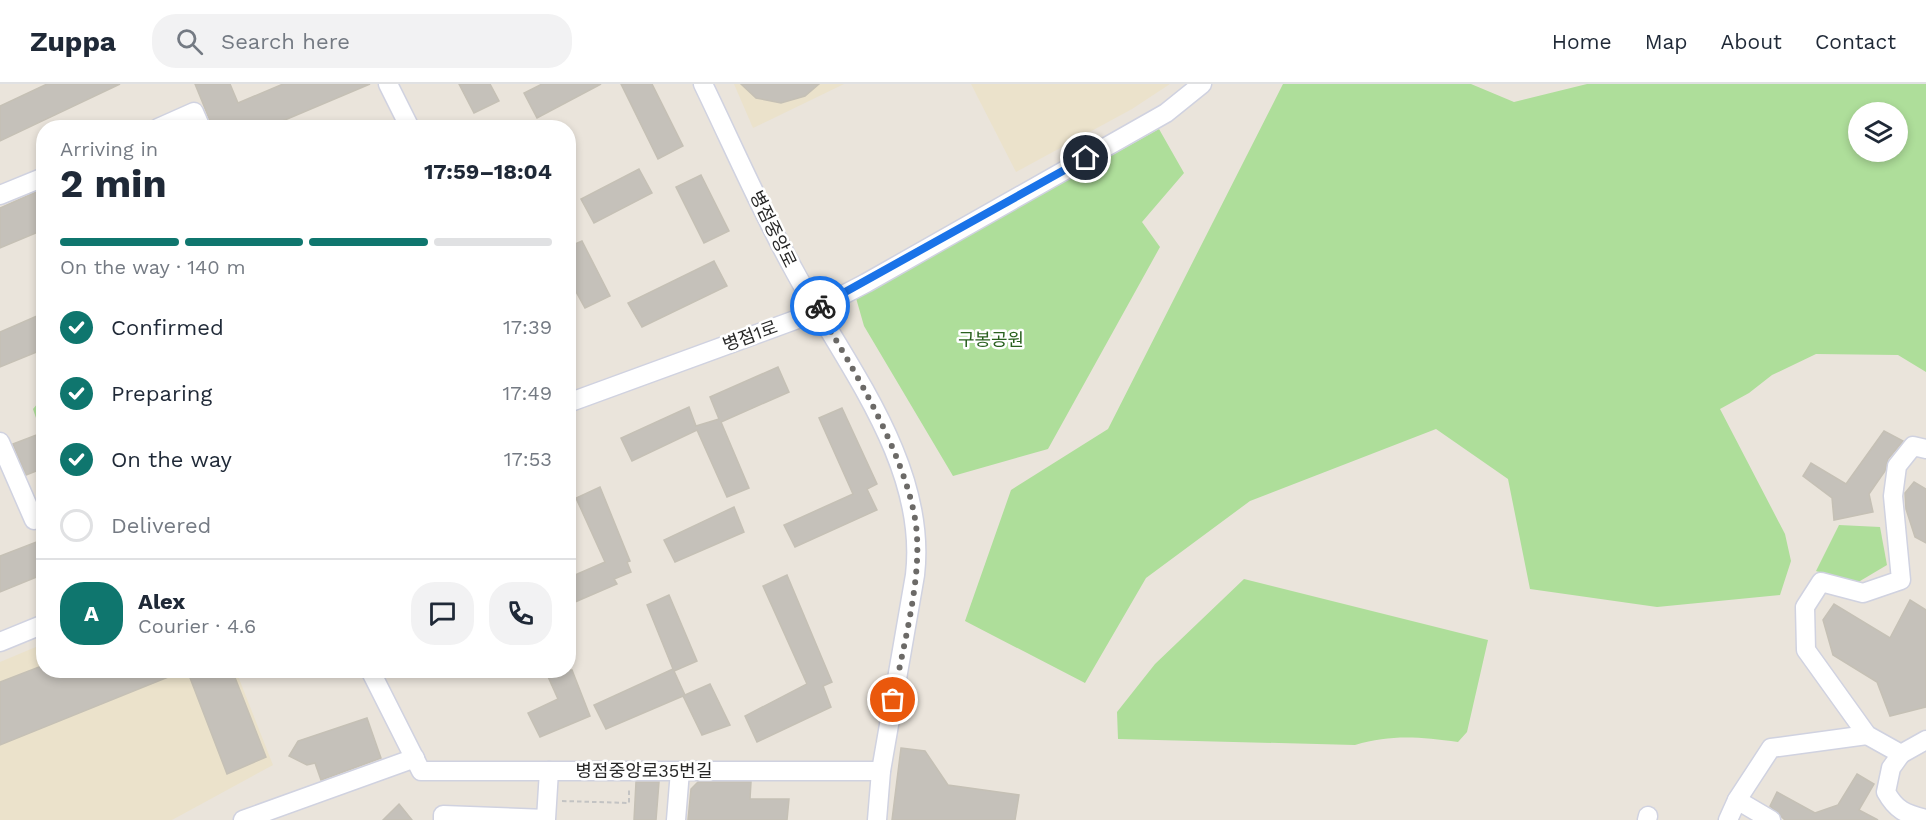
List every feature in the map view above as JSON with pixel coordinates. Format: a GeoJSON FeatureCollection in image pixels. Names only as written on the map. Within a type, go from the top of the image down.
{"type":"FeatureCollection","features":[{"type":"Feature","properties":{"kind":"street"},"geometry":{"type":"LineString","coordinates":[[388,84],[406,120]]}},
{"type":"Feature","properties":{"kind":"street","name":"병점중앙로"},"geometry":{"type":"LineString","coordinates":[[703,84],[794,272],[885,429],[915,518],[917,536],[915,575],[881,771],[877,820]]}},
{"type":"Feature","properties":{"kind":"street","name":"병점1로"},"geometry":{"type":"LineString","coordinates":[[576,400],[795,320],[1166,113],[1198,85]]}},
{"type":"Feature","properties":{"kind":"street"},"geometry":{"type":"LineString","coordinates":[[176,120],[194,112],[198,120]]}},
{"type":"Feature","properties":{"kind":"street"},"geometry":{"type":"LineString","coordinates":[[0,195],[36,180]]}},
{"type":"Feature","properties":{"kind":"street"},"geometry":{"type":"LineString","coordinates":[[0,441],[34,520],[36,519]]}},
{"type":"Feature","properties":{"kind":"street"},"geometry":{"type":"LineString","coordinates":[[1900,754],[1867,735],[1806,650],[1805,607],[1821,582],[1863,593],[1901,580],[1893,496],[1897,466],[1913,446],[1926,448]]}},
{"type":"Feature","properties":{"kind":"street"},"geometry":{"type":"LineString","coordinates":[[0,642],[36,627]]}},
{"type":"Feature","properties":{"kind":"street"},"geometry":{"type":"LineString","coordinates":[[243,820],[415,758],[374,678]]}},
{"type":"Feature","properties":{"kind":"street"},"geometry":{"type":"LineString","coordinates":[[1728,820],[1737,800],[1771,748],[1867,735]]}},
{"type":"Feature","properties":{"kind":"street"},"geometry":{"type":"LineString","coordinates":[[1926,740],[1900,754],[1891,768],[1886,792],[1894,807],[1906,814],[1926,819]]}},
{"type":"Feature","properties":{"kind":"street","name":"병점중앙로35번길"},"geometry":{"type":"LineString","coordinates":[[415,758],[421,771],[881,771]]}},
{"type":"Feature","properties":{"kind":"street"},"geometry":{"type":"LineString","coordinates":[[442,820],[443,815],[546,819],[549,771]]}},
{"type":"Feature","properties":{"kind":"street"},"geometry":{"type":"LineString","coordinates":[[676,820],[680,771]]}},
{"type":"Feature","properties":{"kind":"street"},"geometry":{"type":"LineString","coordinates":[[1737,800],[1771,820]]}},
{"type":"Feature","properties":{"kind":"path"},"geometry":{"type":"LineString","coordinates":[[561,801],[629,803],[630,779]]}},
{"type":"Feature","properties":{"kind":"shaded area"},"geometry":{"type":"Polygon","coordinates":[[[734,84],[844,84],[753,128],[734,84]]]}},
{"type":"Feature","properties":{"kind":"shaded area"},"geometry":{"type":"Polygon","coordinates":[[[971,84],[1170,84],[1132,109],[1016,172],[971,84]]]}},
{"type":"Feature","properties":{"kind":"shaded area"},"geometry":{"type":"Polygon","coordinates":[[[36,647],[36,678],[239,678],[273,765],[172,820],[0,820],[0,662],[36,647]]]}},
{"type":"Feature","properties":{"kind":"green space"},"geometry":{"type":"Polygon","coordinates":[[[1283,84],[1471,84],[1514,102],[1587,84],[1926,84],[1926,372],[1898,355],[1816,354],[1772,375],[1749,393],[1720,409],[1785,534],[1791,561],[1780,595],[1657,607],[1530,589],[1508,479],[1436,429],[1250,501],[1146,578],[1085,683],[965,621],[1011,490],[1108,429],[1283,84]]]}},
{"type":"Feature","properties":{"kind":"green space","name":"구봉공원"},"geometry":{"type":"Polygon","coordinates":[[[1159,129],[1184,173],[1142,222],[1160,247],[1048,449],[953,476],[864,326],[856,298],[1159,129]]]}},
{"type":"Feature","properties":{"kind":"green space"},"geometry":{"type":"Polygon","coordinates":[[[1839,525],[1880,527],[1887,565],[1855,584],[1816,571],[1839,525]]]}},
{"type":"Feature","properties":{"kind":"green space"},"geometry":{"type":"Polygon","coordinates":[[[1244,579],[1488,640],[1467,732],[1458,742],[1406,738],[1381,739],[1355,745],[1118,739],[1117,712],[1155,664],[1244,579]]]}},
{"type":"Feature","properties":{"kind":"building"},"geometry":{"type":"Polygon","coordinates":[[[47,84],[120,84],[44,120],[36,120],[36,124],[0,141],[0,106],[47,84]]]}},
{"type":"Feature","properties":{"kind":"building"},"geometry":{"type":"Polygon","coordinates":[[[195,84],[230,84],[238,103],[283,84],[370,84],[285,120],[210,120],[195,84]]]}},
{"type":"Feature","properties":{"kind":"building"},"geometry":{"type":"Polygon","coordinates":[[[459,84],[490,84],[499,101],[474,113],[459,84]]]}},
{"type":"Feature","properties":{"kind":"building"},"geometry":{"type":"Polygon","coordinates":[[[542,84],[601,84],[537,118],[524,93],[542,84]]]}},
{"type":"Feature","properties":{"kind":"building"},"geometry":{"type":"Polygon","coordinates":[[[621,84],[652,84],[683,146],[658,159],[621,84]]]}},
{"type":"Feature","properties":{"kind":"building"},"geometry":{"type":"Polygon","coordinates":[[[741,84],[819,84],[805,96],[781,103],[756,98],[741,84]]]}},
{"type":"Feature","properties":{"kind":"building"},"geometry":{"type":"Polygon","coordinates":[[[639,169],[652,193],[594,223],[581,199],[639,169]]]}},
{"type":"Feature","properties":{"kind":"building"},"geometry":{"type":"Polygon","coordinates":[[[701,175],[729,231],[704,243],[676,187],[701,175]]]}},
{"type":"Feature","properties":{"kind":"building"},"geometry":{"type":"Polygon","coordinates":[[[36,192],[36,233],[0,248],[0,208],[36,192]]]}},
{"type":"Feature","properties":{"kind":"building"},"geometry":{"type":"Polygon","coordinates":[[[582,241],[610,296],[585,308],[576,292],[576,244],[582,241]]]}},
{"type":"Feature","properties":{"kind":"building"},"geometry":{"type":"Polygon","coordinates":[[[714,261],[727,286],[642,327],[628,303],[714,261]]]}},
{"type":"Feature","properties":{"kind":"building"},"geometry":{"type":"Polygon","coordinates":[[[36,316],[36,352],[0,367],[0,332],[36,316]]]}},
{"type":"Feature","properties":{"kind":"building"},"geometry":{"type":"Polygon","coordinates":[[[778,367],[789,392],[721,422],[749,488],[727,497],[697,430],[632,461],[621,438],[689,407],[696,426],[719,419],[710,397],[778,367]]]}},
{"type":"Feature","properties":{"kind":"building"},"geometry":{"type":"Polygon","coordinates":[[[842,408],[877,484],[867,489],[877,510],[795,547],[784,525],[853,494],[819,418],[842,408]]]}},
{"type":"Feature","properties":{"kind":"building"},"geometry":{"type":"Polygon","coordinates":[[[1884,431],[1903,441],[1888,459],[1885,471],[1869,494],[1873,512],[1834,520],[1832,498],[1803,476],[1811,463],[1846,484],[1884,431]]]}},
{"type":"Feature","properties":{"kind":"building"},"geometry":{"type":"Polygon","coordinates":[[[36,435],[36,471],[26,475],[13,444],[36,435]]]}},
{"type":"Feature","properties":{"kind":"building"},"geometry":{"type":"Polygon","coordinates":[[[1914,482],[1926,489],[1926,543],[1915,537],[1906,509],[1905,493],[1914,482]]]}},
{"type":"Feature","properties":{"kind":"building"},"geometry":{"type":"Polygon","coordinates":[[[600,487],[630,561],[627,562],[631,572],[614,579],[617,584],[576,602],[576,575],[605,562],[576,498],[600,487]]]}},
{"type":"Feature","properties":{"kind":"building"},"geometry":{"type":"Polygon","coordinates":[[[734,507],[744,532],[675,562],[664,540],[734,507]]]}},
{"type":"Feature","properties":{"kind":"building"},"geometry":{"type":"Polygon","coordinates":[[[36,542],[36,577],[0,592],[0,556],[36,542]]]}},
{"type":"Feature","properties":{"kind":"building"},"geometry":{"type":"Polygon","coordinates":[[[787,575],[832,682],[823,686],[831,707],[757,742],[745,716],[807,684],[763,586],[787,575]]]}},
{"type":"Feature","properties":{"kind":"building"},"geometry":{"type":"Polygon","coordinates":[[[669,595],[697,661],[674,671],[685,695],[710,684],[730,725],[702,735],[683,696],[606,729],[594,705],[673,669],[647,605],[669,595]]]}},
{"type":"Feature","properties":{"kind":"building"},"geometry":{"type":"Polygon","coordinates":[[[1910,600],[1926,610],[1926,707],[1890,716],[1877,682],[1833,655],[1823,620],[1834,604],[1890,638],[1910,600]]]}},
{"type":"Feature","properties":{"kind":"building"},"geometry":{"type":"Polygon","coordinates":[[[36,668],[36,678],[166,678],[0,745],[0,682],[36,668]]]}},
{"type":"Feature","properties":{"kind":"building"},"geometry":{"type":"Polygon","coordinates":[[[190,678],[235,678],[266,757],[227,774],[190,678]]]}},
{"type":"Feature","properties":{"kind":"building"},"geometry":{"type":"Polygon","coordinates":[[[549,678],[575,678],[590,716],[540,737],[528,713],[558,699],[549,678]]]}},
{"type":"Feature","properties":{"kind":"building"},"geometry":{"type":"Polygon","coordinates":[[[367,718],[381,758],[321,780],[315,763],[307,765],[289,756],[298,741],[367,718]]]}},
{"type":"Feature","properties":{"kind":"building"},"geometry":{"type":"Polygon","coordinates":[[[901,748],[925,751],[948,785],[1019,795],[1015,820],[892,820],[901,748]]]}},
{"type":"Feature","properties":{"kind":"building"},"geometry":{"type":"Polygon","coordinates":[[[1857,774],[1874,784],[1859,810],[1878,820],[1785,820],[1770,806],[1777,792],[1815,813],[1838,805],[1857,774]]]}},
{"type":"Feature","properties":{"kind":"building"},"geometry":{"type":"Polygon","coordinates":[[[636,782],[659,782],[656,820],[634,820],[636,782]]]}},
{"type":"Feature","properties":{"kind":"building"},"geometry":{"type":"Polygon","coordinates":[[[698,782],[751,782],[750,799],[789,799],[787,820],[688,820],[691,789],[698,782]]]}},
{"type":"Feature","properties":{"kind":"building"},"geometry":{"type":"Polygon","coordinates":[[[399,804],[412,820],[383,820],[399,804]]]}},
{"type":"Feature","properties":{"kind":"way so far"},"geometry":{"type":"LineString","coordinates":[[820,306],[816,308],[885,429],[915,518],[917,554],[915,575],[893,700]]}},
{"type":"Feature","properties":{"kind":"route"},"geometry":{"type":"LineString","coordinates":[[820,306],[866,283],[1086,158]]}}]}
